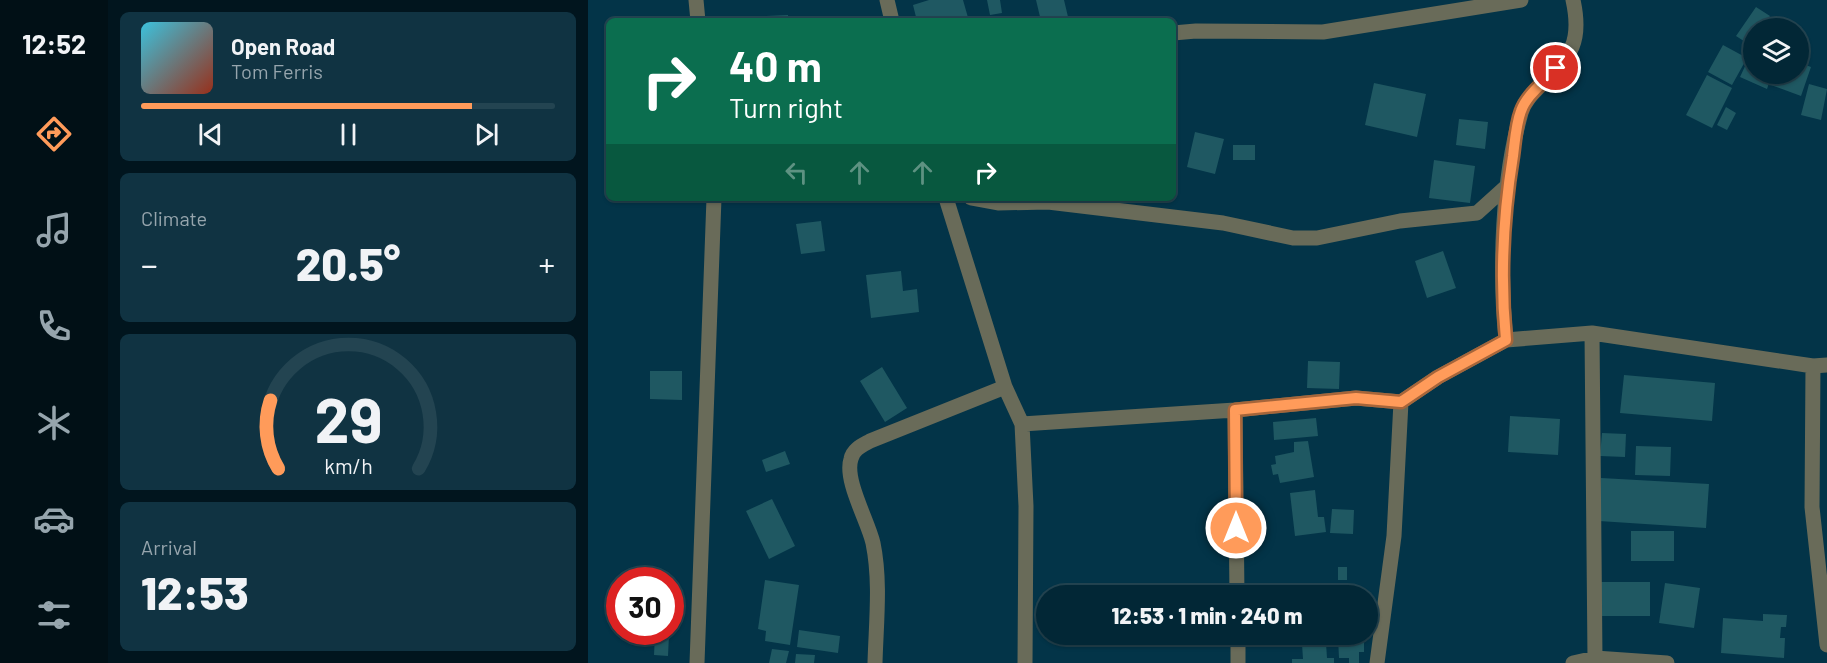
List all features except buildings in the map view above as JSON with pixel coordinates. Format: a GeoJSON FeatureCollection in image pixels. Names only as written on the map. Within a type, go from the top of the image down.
{"type":"FeatureCollection","features":[{"type":"Feature","properties":{"kind":"street"},"geometry":{"type":"LineString","coordinates":[[696,0],[698,18]]}},
{"type":"Feature","properties":{"kind":"street"},"geometry":{"type":"LineString","coordinates":[[888,0],[891,18]]}},
{"type":"Feature","properties":{"kind":"street"},"geometry":{"type":"LineString","coordinates":[[1176,33],[1323,32],[1521,0]]}},
{"type":"Feature","properties":{"kind":"street"},"geometry":{"type":"LineString","coordinates":[[1506,340],[1501,290],[1508,185],[1521,110],[1531,95],[1564,59],[1576,41],[1578,22],[1573,0]]}},
{"type":"Feature","properties":{"kind":"street"},"geometry":{"type":"LineString","coordinates":[[987,201],[998,203],[1048,202],[1223,224],[1293,238],[1317,238],[1400,221],[1477,213],[1508,185]]}},
{"type":"Feature","properties":{"kind":"street"},"geometry":{"type":"LineString","coordinates":[[697,663],[714,201]]}},
{"type":"Feature","properties":{"kind":"street"},"geometry":{"type":"LineString","coordinates":[[947,201],[1005,387],[1022,424],[1026,506],[1025,663]]}},
{"type":"Feature","properties":{"kind":"street"},"geometry":{"type":"LineString","coordinates":[[1592,333],[1594,658]]}},
{"type":"Feature","properties":{"kind":"street"},"geometry":{"type":"LineString","coordinates":[[1022,424],[1235,410],[1356,398],[1401,402],[1438,377],[1506,340],[1592,333],[1820,366],[1819,508],[1827,645]]}},
{"type":"Feature","properties":{"kind":"street"},"geometry":{"type":"LineString","coordinates":[[875,663],[877,601],[873,543],[853,483],[850,458],[857,448],[870,441],[1005,387]]}},
{"type":"Feature","properties":{"kind":"street"},"geometry":{"type":"LineString","coordinates":[[1377,663],[1394,536],[1401,402]]}},
{"type":"Feature","properties":{"kind":"street"},"geometry":{"type":"LineString","coordinates":[[1235,410],[1237,585]]}},
{"type":"Feature","properties":{"kind":"street"},"geometry":{"type":"LineString","coordinates":[[1238,645],[1238,663]]}},
{"type":"Feature","properties":{"kind":"street"},"geometry":{"type":"LineString","coordinates":[[1573,663],[1594,658],[1667,663]]}},
{"type":"Feature","properties":{"kind":"route"},"geometry":{"type":"LineString","coordinates":[[1236,528],[1235,410],[1356,398],[1401,402],[1438,377],[1506,340],[1501,290],[1508,185],[1516,133],[1521,110],[1531,95],[1556,68]]}}]}
